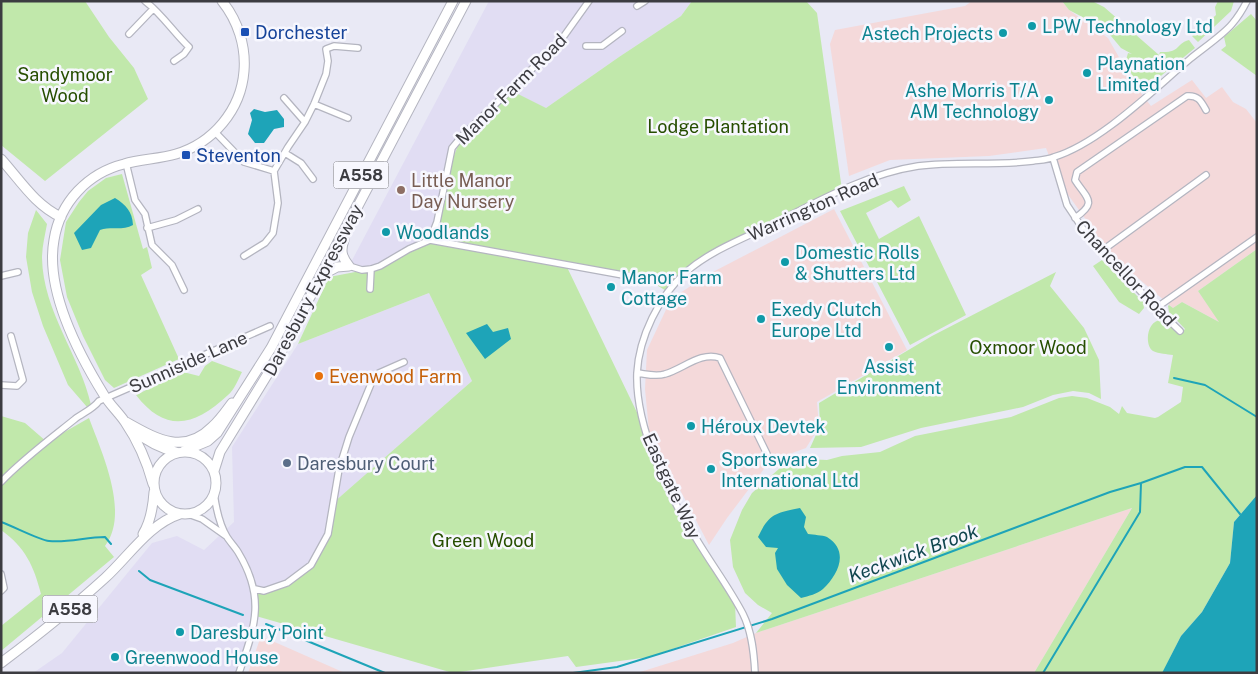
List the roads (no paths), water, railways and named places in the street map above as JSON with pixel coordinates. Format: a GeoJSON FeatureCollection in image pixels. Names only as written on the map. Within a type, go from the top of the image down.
{"type":"FeatureCollection","features":[{"type":"Feature","properties":{"kind":"main road"},"geometry":{"type":"LineString","coordinates":[[184,514],[164,506],[158,500],[140,448],[125,422],[106,397],[80,352],[57,292],[52,257],[54,238],[69,201],[96,175],[126,163],[176,154],[192,148],[215,132],[231,111],[240,95],[244,65],[241,38],[236,22],[222,1]]}},
{"type":"Feature","properties":{"kind":"main road","name":"Daresbury Expressway"},"geometry":{"type":"LineString","coordinates":[[180,451],[208,441],[217,433],[255,375],[271,348],[453,1]]}},
{"type":"Feature","properties":{"kind":"main road","name":"Daresbury Expressway"},"geometry":{"type":"LineString","coordinates":[[214,471],[220,452],[280,354],[466,1]]}},
{"type":"Feature","properties":{"kind":"main road"},"geometry":{"type":"LineString","coordinates":[[1,159],[41,204],[50,212],[61,217]]}},
{"type":"Feature","properties":{"kind":"main road"},"geometry":{"type":"LineString","coordinates":[[349,266],[341,250],[363,196]]}},
{"type":"Feature","properties":{"kind":"main road"},"geometry":{"type":"LineString","coordinates":[[321,276],[337,267],[349,266]]}},
{"type":"Feature","properties":{"kind":"main road"},"geometry":{"type":"LineString","coordinates":[[125,422],[166,441],[189,442],[213,427],[255,375]]}},
{"type":"Feature","properties":{"kind":"main road"},"geometry":{"type":"LineString","coordinates":[[125,422],[145,439],[160,448],[193,452],[202,456],[214,471]]}},
{"type":"Feature","properties":{"kind":"main road","name":"A558"},"geometry":{"type":"LineString","coordinates":[[134,549],[148,526],[154,507],[154,473],[167,456],[180,451]]}},
{"type":"Feature","properties":{"kind":"main road","name":"A558"},"geometry":{"type":"LineString","coordinates":[[1,663],[52,624],[105,577],[157,525],[167,518],[204,508],[214,493],[216,478],[214,471]]}},
{"type":"Feature","properties":{"kind":"street"},"geometry":{"type":"LineString","coordinates":[[145,1],[172,26],[178,37],[190,47],[174,61]]}},
{"type":"Feature","properties":{"kind":"street","name":"Manor Farm Road"},"geometry":{"type":"LineString","coordinates":[[430,240],[437,222],[452,148],[462,136],[559,43],[589,1]]}},
{"type":"Feature","properties":{"kind":"street"},"geometry":{"type":"LineString","coordinates":[[637,6],[645,1]]}},
{"type":"Feature","properties":{"kind":"street","name":"Warrington Road"},"geometry":{"type":"LineString","coordinates":[[668,292],[685,273],[713,253],[842,190],[868,180],[920,166],[1018,163],[1053,158],[1072,150],[1093,138],[1123,115],[1230,26],[1247,1]]}},
{"type":"Feature","properties":{"kind":"street"},"geometry":{"type":"LineString","coordinates":[[129,34],[153,9]]}},
{"type":"Feature","properties":{"kind":"street"},"geometry":{"type":"LineString","coordinates":[[586,46],[602,46],[622,31]]}},
{"type":"Feature","properties":{"kind":"street"},"geometry":{"type":"LineString","coordinates":[[244,256],[265,243],[273,232],[278,203],[274,171],[314,104],[326,74],[328,61],[326,49],[334,46],[358,48]]}},
{"type":"Feature","properties":{"kind":"street"},"geometry":{"type":"LineString","coordinates":[[1075,218],[1086,210],[1088,202],[1088,198],[1075,180],[1074,176],[1077,172],[1187,96],[1192,95],[1199,98],[1206,110]]}},
{"type":"Feature","properties":{"kind":"street"},"geometry":{"type":"LineString","coordinates":[[284,98],[305,122]]}},
{"type":"Feature","properties":{"kind":"street"},"geometry":{"type":"LineString","coordinates":[[314,104],[348,118]]}},
{"type":"Feature","properties":{"kind":"street"},"geometry":{"type":"LineString","coordinates":[[215,132],[244,162],[274,171]]}},
{"type":"Feature","properties":{"kind":"street"},"geometry":{"type":"LineString","coordinates":[[285,153],[302,163],[313,179]]}},
{"type":"Feature","properties":{"kind":"street","name":"Chancellor Road"},"geometry":{"type":"LineString","coordinates":[[1053,158],[1067,205],[1083,229],[1156,308],[1180,331]]}},
{"type":"Feature","properties":{"kind":"street"},"geometry":{"type":"LineString","coordinates":[[126,163],[135,200],[144,214],[152,245],[172,266],[184,290]]}},
{"type":"Feature","properties":{"kind":"street"},"geometry":{"type":"LineString","coordinates":[[1103,250],[1206,175]]}},
{"type":"Feature","properties":{"kind":"street"},"geometry":{"type":"LineString","coordinates":[[148,228],[176,220],[198,210]]}},
{"type":"Feature","properties":{"kind":"street"},"geometry":{"type":"LineString","coordinates":[[1156,308],[1257,237]]}},
{"type":"Feature","properties":{"kind":"street"},"geometry":{"type":"LineString","coordinates":[[349,266],[362,270],[380,266],[408,249],[430,240],[650,281]]}},
{"type":"Feature","properties":{"kind":"street"},"geometry":{"type":"LineString","coordinates":[[370,269],[370,289]]}},
{"type":"Feature","properties":{"kind":"street"},"geometry":{"type":"LineString","coordinates":[[1,276],[18,272]]}},
{"type":"Feature","properties":{"kind":"street","name":"Eastgate Way"},"geometry":{"type":"LineString","coordinates":[[668,292],[646,332],[637,373],[638,403],[644,427],[662,474],[694,537],[744,616],[754,650],[755,673]]}},
{"type":"Feature","properties":{"kind":"street","name":"Sunniside Lane"},"geometry":{"type":"LineString","coordinates":[[1,482],[16,466],[76,418],[106,397],[270,326]]}},
{"type":"Feature","properties":{"kind":"street"},"geometry":{"type":"LineString","coordinates":[[1,385],[17,386],[23,380],[11,336]]}},
{"type":"Feature","properties":{"kind":"street"},"geometry":{"type":"LineString","coordinates":[[637,373],[664,375],[700,358],[713,355],[720,358],[767,454]]}},
{"type":"Feature","properties":{"kind":"street"},"geometry":{"type":"LineString","coordinates":[[254,589],[264,591],[287,583],[311,565],[328,534],[339,469],[349,437],[373,379],[379,373],[404,362]]}},
{"type":"Feature","properties":{"kind":"street"},"geometry":{"type":"LineString","coordinates":[[214,493],[217,512],[226,536],[238,553],[254,589],[256,616],[239,673]]}},
{"type":"Feature","properties":{"kind":"street"},"geometry":{"type":"LineString","coordinates":[[184,514],[202,519],[226,536]]}},
{"type":"Feature","properties":{"kind":"street"},"geometry":{"type":"LineString","coordinates":[[1,574],[4,588],[1,591]]}},
{"type":"Feature","properties":{"kind":"water"},"geometry":{"type":"Polygon","coordinates":[[[254,109],[265,112],[277,110],[284,119],[284,127],[274,129],[264,143],[255,143],[248,134],[252,120],[250,113],[254,109]]]}},
{"type":"Feature","properties":{"kind":"water"},"geometry":{"type":"Polygon","coordinates":[[[115,198],[128,209],[133,225],[125,228],[100,230],[91,248],[82,250],[74,233],[101,205],[115,198]]]}},
{"type":"Feature","properties":{"kind":"water"},"geometry":{"type":"Polygon","coordinates":[[[487,324],[493,332],[508,328],[511,339],[485,359],[466,333],[487,324]]]}},
{"type":"Feature","properties":{"kind":"water"},"geometry":{"type":"Polygon","coordinates":[[[1257,495],[1257,673],[1162,673],[1181,636],[1202,612],[1230,563],[1234,522],[1257,495]]]}},
{"type":"Feature","properties":{"kind":"water"},"geometry":{"type":"Polygon","coordinates":[[[800,508],[806,517],[804,527],[808,534],[827,537],[834,543],[840,556],[837,570],[823,589],[810,596],[801,598],[787,585],[777,569],[775,553],[778,548],[766,547],[758,537],[766,523],[774,516],[784,511],[800,508]]]}},
{"type":"Feature","properties":{"kind":"waterway"},"geometry":{"type":"LineString","coordinates":[[1174,378],[1205,385],[1257,417]]}},
{"type":"Feature","properties":{"kind":"waterway","name":"Keckwick Brook"},"geometry":{"type":"LineString","coordinates":[[573,673],[617,667],[772,619],[1110,492],[1185,467],[1202,467],[1240,514]]}},
{"type":"Feature","properties":{"kind":"waterway"},"geometry":{"type":"LineString","coordinates":[[1043,673],[1140,512],[1141,483]]}},
{"type":"Feature","properties":{"kind":"waterway","name":"Keckwick Brook"},"geometry":{"type":"LineString","coordinates":[[1,522],[49,541],[105,537],[111,544]]}},
{"type":"Feature","properties":{"kind":"waterway","name":"Keckwick Brook"},"geometry":{"type":"LineString","coordinates":[[139,571],[150,580],[243,615]]}},
{"type":"Feature","properties":{"kind":"waterway","name":"Keckwick Brook"},"geometry":{"type":"LineString","coordinates":[[266,624],[385,673]]}},
{"type":"Feature","properties":{"kind":"place","name":"LPW Technology Ltd"},"geometry":{"type":"Point","coordinates":[1032,26]}},
{"type":"Feature","properties":{"kind":"place","name":"Dorchester"},"geometry":{"type":"Point","coordinates":[245,32]}},
{"type":"Feature","properties":{"kind":"place","name":"Astech Projects"},"geometry":{"type":"Point","coordinates":[1003,33]}},
{"type":"Feature","properties":{"kind":"place","name":"Playnation Limited"},"geometry":{"type":"Point","coordinates":[1087,73]}},
{"type":"Feature","properties":{"kind":"place","name":"Ashe Morris T/A AM Technology"},"geometry":{"type":"Point","coordinates":[1049,100]}},
{"type":"Feature","properties":{"kind":"place","name":"Steventon"},"geometry":{"type":"Point","coordinates":[186,155]}},
{"type":"Feature","properties":{"kind":"place","name":"Little Manor Day Nursery"},"geometry":{"type":"Point","coordinates":[401,190]}},
{"type":"Feature","properties":{"kind":"place","name":"Woodlands"},"geometry":{"type":"Point","coordinates":[386,232]}},
{"type":"Feature","properties":{"kind":"place","name":"Domestic Rolls & Shutters Ltd"},"geometry":{"type":"Point","coordinates":[785,262]}},
{"type":"Feature","properties":{"kind":"place","name":"Manor Farm Cottage"},"geometry":{"type":"Point","coordinates":[611,287]}},
{"type":"Feature","properties":{"kind":"place","name":"Exedy Clutch Europe Ltd"},"geometry":{"type":"Point","coordinates":[761,319]}},
{"type":"Feature","properties":{"kind":"place","name":"Assist Environment"},"geometry":{"type":"Point","coordinates":[889,347]}},
{"type":"Feature","properties":{"kind":"place","name":"Evenwood Farm"},"geometry":{"type":"Point","coordinates":[319,376]}},
{"type":"Feature","properties":{"kind":"place","name":"Héroux Devtek"},"geometry":{"type":"Point","coordinates":[691,426]}},
{"type":"Feature","properties":{"kind":"place","name":"Daresbury Court"},"geometry":{"type":"Point","coordinates":[287,463]}},
{"type":"Feature","properties":{"kind":"place","name":"Sportsware International Ltd"},"geometry":{"type":"Point","coordinates":[711,469]}},
{"type":"Feature","properties":{"kind":"place","name":"Daresbury Point"},"geometry":{"type":"Point","coordinates":[180,632]}},
{"type":"Feature","properties":{"kind":"place","name":"Greenwood House"},"geometry":{"type":"Point","coordinates":[115,657]}},
{"type":"Feature","properties":{"kind":"park label","name":"Sandymoor Wood"},"geometry":{"type":"Point","coordinates":[65,84]}},
{"type":"Feature","properties":{"kind":"park label","name":"Lodge Plantation"},"geometry":{"type":"Point","coordinates":[718,126]}},
{"type":"Feature","properties":{"kind":"park label","name":"Oxmoor Wood"},"geometry":{"type":"Point","coordinates":[1028,347]}},
{"type":"Feature","properties":{"kind":"park label","name":"Green Wood"},"geometry":{"type":"Point","coordinates":[483,540]}}]}
